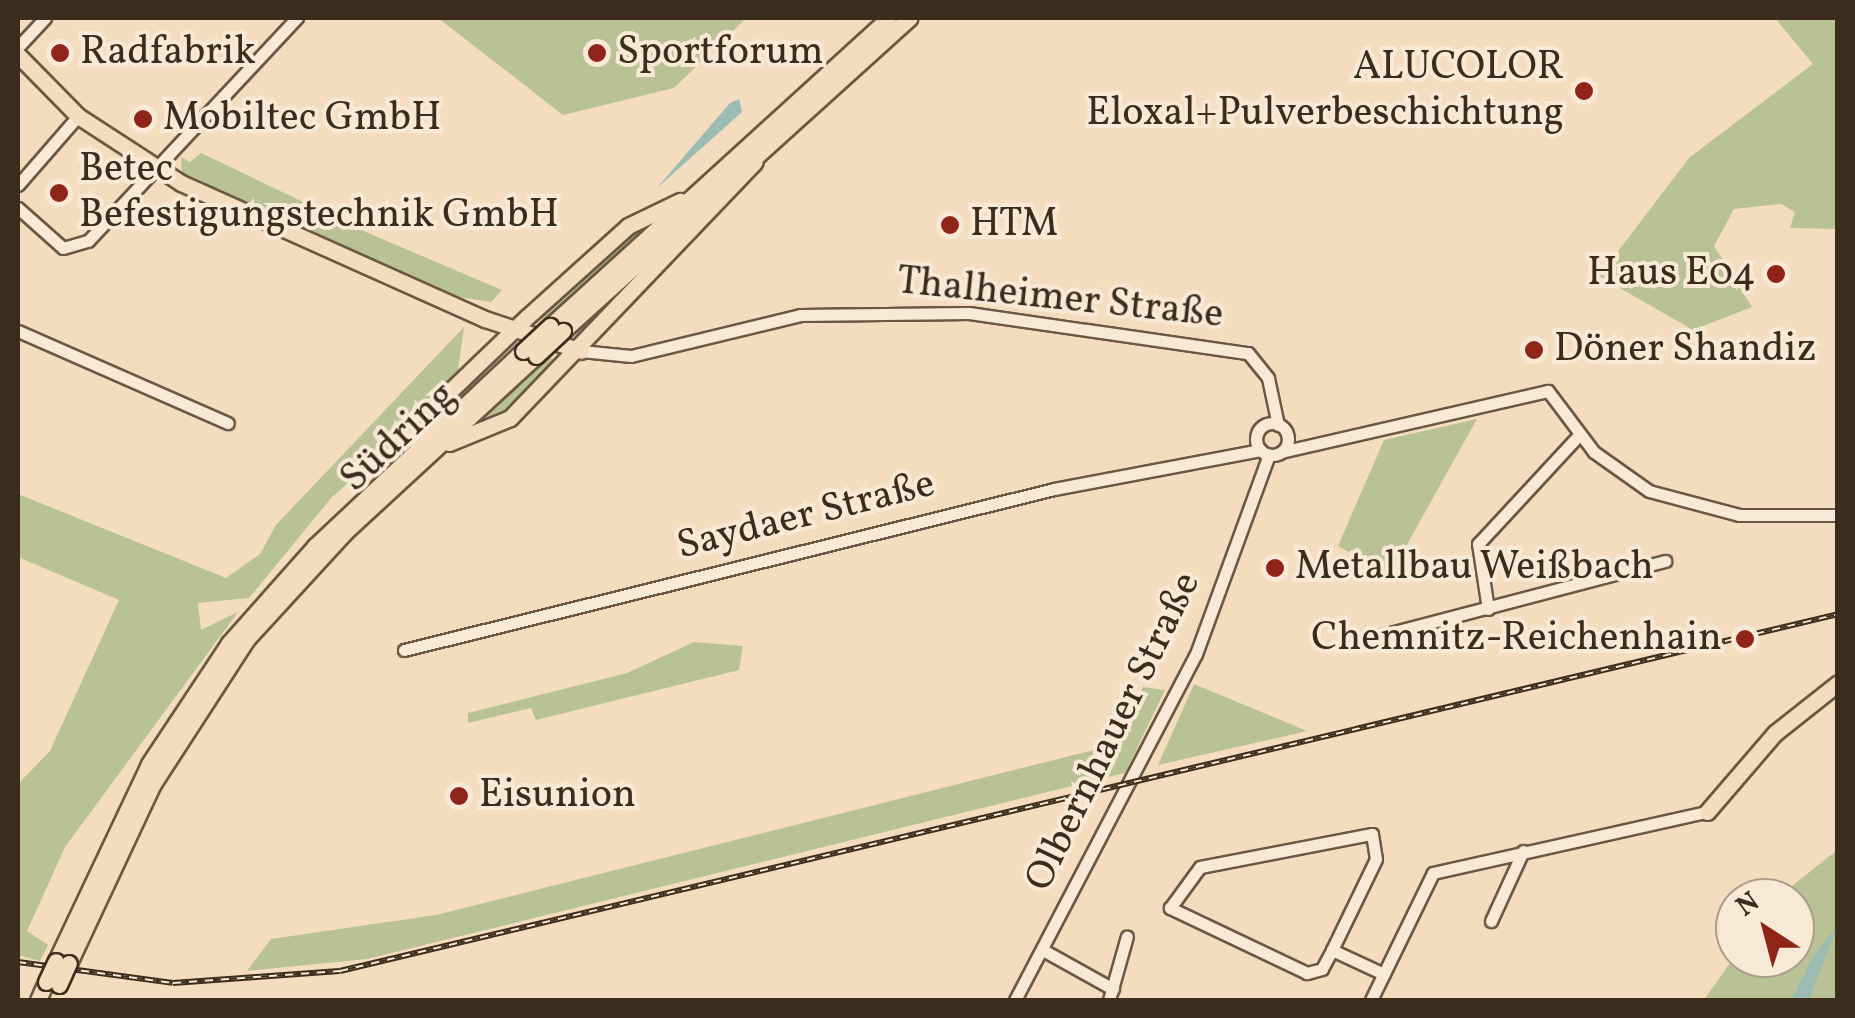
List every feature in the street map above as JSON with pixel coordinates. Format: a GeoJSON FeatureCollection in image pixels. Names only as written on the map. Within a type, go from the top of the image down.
{"type":"FeatureCollection","features":[{"type":"Feature","properties":{"kind":"main road","name":"Südring"},"geometry":{"type":"LineString","coordinates":[[557,328],[689,198],[888,18]]}},
{"type":"Feature","properties":{"kind":"main road","name":"Südring"},"geometry":{"type":"LineString","coordinates":[[63,962],[168,757],[272,610],[324,546],[407,458],[910,18]]}},
{"type":"Feature","properties":{"kind":"main road","name":"Thalheimer Straße"},"geometry":{"type":"LineString","coordinates":[[18,55],[78,116],[151,164],[241,214],[514,330],[581,351]]}},
{"type":"Feature","properties":{"kind":"main road"},"geometry":{"type":"LineString","coordinates":[[439,446],[503,423],[581,351],[731,197],[768,142]]}},
{"type":"Feature","properties":{"kind":"main road"},"geometry":{"type":"LineString","coordinates":[[407,458],[441,401],[514,330],[628,226],[689,198]]}},
{"type":"Feature","properties":{"kind":"main road","name":"Südring"},"geometry":{"type":"LineString","coordinates":[[38,1000],[52,989],[164,739],[252,614],[439,446],[529,354]]}},
{"type":"Feature","properties":{"kind":"main road"},"geometry":{"type":"LineString","coordinates":[[1707,812],[1775,734],[1838,683]]}},
{"type":"Feature","properties":{"kind":"street"},"geometry":{"type":"LineString","coordinates":[[18,47],[45,18]]}},
{"type":"Feature","properties":{"kind":"street"},"geometry":{"type":"LineString","coordinates":[[18,208],[74,250],[151,164],[297,18]]}},
{"type":"Feature","properties":{"kind":"street"},"geometry":{"type":"LineString","coordinates":[[18,185],[78,116]]}},
{"type":"Feature","properties":{"kind":"street","name":"Thalheimer Straße"},"geometry":{"type":"LineString","coordinates":[[581,351],[631,356],[800,315],[969,313],[1241,350],[1264,366],[1273,424]]}},
{"type":"Feature","properties":{"kind":"street"},"geometry":{"type":"LineString","coordinates":[[18,331],[228,423]]}},
{"type":"Feature","properties":{"kind":"street","name":"Saydaer Straße"},"geometry":{"type":"LineString","coordinates":[[404,650],[1226,452],[1316,444],[1548,391],[1579,435]]}},
{"type":"Feature","properties":{"kind":"street"},"geometry":{"type":"LineString","coordinates":[[1273,424],[1288,436],[1265,450],[1273,424]]}},
{"type":"Feature","properties":{"kind":"street"},"geometry":{"type":"LineString","coordinates":[[1488,609],[1478,544],[1579,435],[1648,491],[1689,505],[1838,514]]}},
{"type":"Feature","properties":{"kind":"street","name":"Saydaer Straße"},"geometry":{"type":"LineString","coordinates":[[1288,436],[1316,444]]}},
{"type":"Feature","properties":{"kind":"street","name":"Olbernhauer Straße"},"geometry":{"type":"LineString","coordinates":[[1015,1000],[1196,654],[1265,450]]}},
{"type":"Feature","properties":{"kind":"street"},"geometry":{"type":"LineString","coordinates":[[1379,636],[1665,561]]}},
{"type":"Feature","properties":{"kind":"street"},"geometry":{"type":"LineString","coordinates":[[1371,1000],[1434,872],[1707,812]]}},
{"type":"Feature","properties":{"kind":"street"},"geometry":{"type":"LineString","coordinates":[[1372,834],[1376,859],[1332,950],[1322,970],[1307,973],[1170,908],[1200,868],[1372,834]]}},
{"type":"Feature","properties":{"kind":"street"},"geometry":{"type":"LineString","coordinates":[[1491,921],[1524,850]]}},
{"type":"Feature","properties":{"kind":"street"},"geometry":{"type":"LineString","coordinates":[[1043,950],[1111,995],[1127,936]]}},
{"type":"Feature","properties":{"kind":"street"},"geometry":{"type":"LineString","coordinates":[[1332,950],[1384,974]]}},
{"type":"Feature","properties":{"kind":"green space","name":"Sportforum"},"geometry":{"type":"Polygon","coordinates":[[[438,18],[746,18],[674,88],[563,115],[438,18]]]}},
{"type":"Feature","properties":{"kind":"green space"},"geometry":{"type":"Polygon","coordinates":[[[1775,18],[1837,18],[1837,229],[1790,228],[1795,212],[1781,204],[1734,209],[1714,246],[1752,307],[1693,330],[1599,276],[1690,157],[1813,64],[1775,18]]]}},
{"type":"Feature","properties":{"kind":"green space"},"geometry":{"type":"Polygon","coordinates":[[[201,153],[368,233],[502,290],[491,302],[459,297],[256,212],[182,173],[181,157],[190,162],[201,153]]]}},
{"type":"Feature","properties":{"kind":"green space"},"geometry":{"type":"Polygon","coordinates":[[[667,209],[557,313],[537,320],[624,233],[667,209]]]}},
{"type":"Feature","properties":{"kind":"green space"},"geometry":{"type":"Polygon","coordinates":[[[464,327],[458,370],[414,426],[332,497],[249,598],[198,603],[201,630],[238,612],[65,847],[27,931],[48,945],[40,961],[18,955],[18,784],[50,751],[119,600],[18,557],[18,494],[226,578],[260,554],[276,525],[464,327]]]}},
{"type":"Feature","properties":{"kind":"green space"},"geometry":{"type":"Polygon","coordinates":[[[547,357],[559,361],[508,416],[461,434],[547,357]]]}},
{"type":"Feature","properties":{"kind":"green space"},"geometry":{"type":"Polygon","coordinates":[[[1477,419],[1390,575],[1338,546],[1384,440],[1477,419]]]}},
{"type":"Feature","properties":{"kind":"green space"},"geometry":{"type":"Polygon","coordinates":[[[694,642],[743,646],[739,670],[536,720],[531,708],[468,723],[468,713],[627,673],[694,642]]]}},
{"type":"Feature","properties":{"kind":"green space"},"geometry":{"type":"Polygon","coordinates":[[[1194,684],[1259,711],[1307,731],[1158,765],[1194,684]]]}},
{"type":"Feature","properties":{"kind":"green space"},"geometry":{"type":"Polygon","coordinates":[[[1143,687],[1165,690],[1125,773],[367,959],[247,971],[271,939],[436,915],[1114,745],[1143,687]]]}},
{"type":"Feature","properties":{"kind":"green space"},"geometry":{"type":"Polygon","coordinates":[[[1837,850],[1837,1000],[1704,1000],[1720,978],[1815,978],[1815,878],[1802,878],[1837,850]]]}},
{"type":"Feature","properties":{"kind":"water"},"geometry":{"type":"Polygon","coordinates":[[[739,99],[742,112],[657,188],[730,103],[739,99]]]}},
{"type":"Feature","properties":{"kind":"water"},"geometry":{"type":"Polygon","coordinates":[[[1837,926],[1809,1000],[1791,1000],[1802,978],[1815,978],[1815,954],[1837,926]]]}},
{"type":"Feature","properties":{"kind":"railway"},"geometry":{"type":"LineString","coordinates":[[18,962],[173,983],[340,971],[1838,614]]}},
{"type":"Feature","properties":{"kind":"place","name":"Radfabrik"},"geometry":{"type":"Point","coordinates":[60,53]}},
{"type":"Feature","properties":{"kind":"place","name":"Sportforum"},"geometry":{"type":"Point","coordinates":[597,53]}},
{"type":"Feature","properties":{"kind":"place","name":"ALUCOLOR Eloxal+Pulverbeschichtung"},"geometry":{"type":"Point","coordinates":[1584,91]}},
{"type":"Feature","properties":{"kind":"place","name":"Mobiltec GmbH"},"geometry":{"type":"Point","coordinates":[143,119]}},
{"type":"Feature","properties":{"kind":"place","name":"Betec Befestigungstechnik GmbH"},"geometry":{"type":"Point","coordinates":[59,193]}},
{"type":"Feature","properties":{"kind":"place","name":"HTM"},"geometry":{"type":"Point","coordinates":[950,225]}},
{"type":"Feature","properties":{"kind":"place","name":"Haus E04"},"geometry":{"type":"Point","coordinates":[1776,274]}},
{"type":"Feature","properties":{"kind":"place","name":"Döner Shandiz"},"geometry":{"type":"Point","coordinates":[1534,350]}},
{"type":"Feature","properties":{"kind":"place","name":"Metallbau Weißbach"},"geometry":{"type":"Point","coordinates":[1275,568]}},
{"type":"Feature","properties":{"kind":"place","name":"Chemnitz-Reichenhain"},"geometry":{"type":"Point","coordinates":[1745,639]}},
{"type":"Feature","properties":{"kind":"place","name":"Eisunion"},"geometry":{"type":"Point","coordinates":[459,796]}}]}
